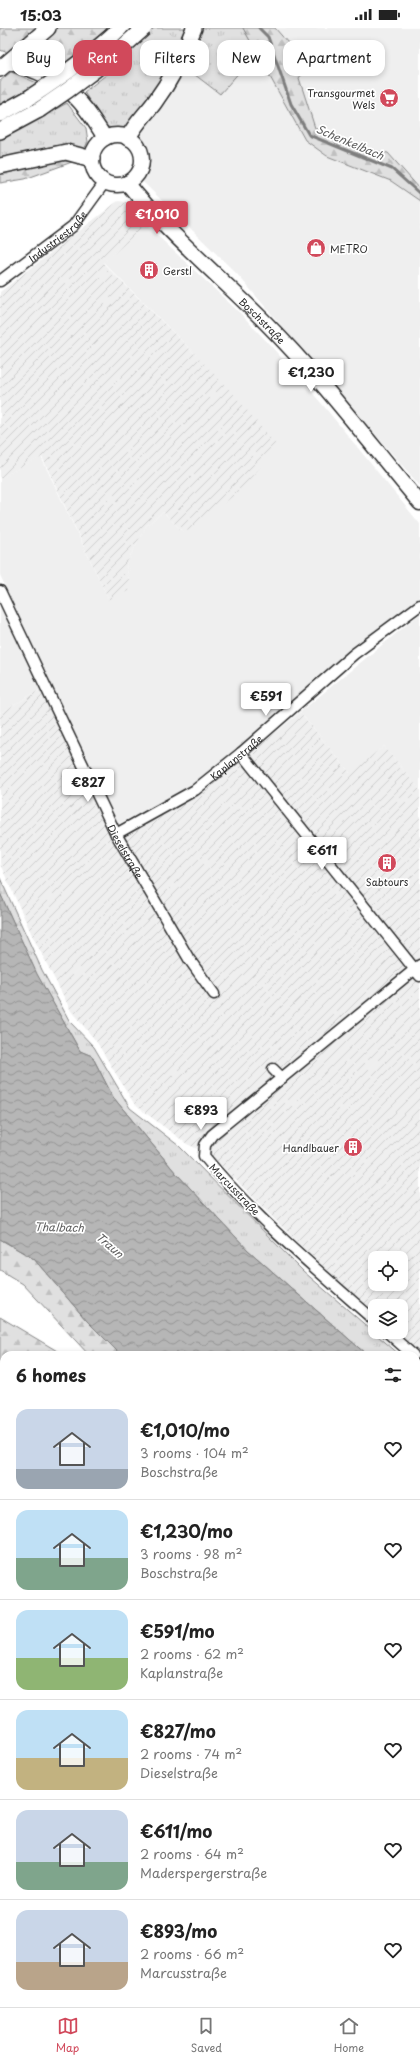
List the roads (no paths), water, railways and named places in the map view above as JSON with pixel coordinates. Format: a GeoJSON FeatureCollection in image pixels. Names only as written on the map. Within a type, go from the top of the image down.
{"type":"FeatureCollection","features":[{"type":"Feature","properties":{"kind":"main road"},"geometry":{"type":"LineString","coordinates":[[3,63],[48,28]]}},
{"type":"Feature","properties":{"kind":"main road"},"geometry":{"type":"LineString","coordinates":[[0,114],[29,98],[67,73],[101,46],[120,28]]}},
{"type":"Feature","properties":{"kind":"main road"},"geometry":{"type":"LineString","coordinates":[[0,131],[39,110],[77,85],[111,58],[144,28]]}},
{"type":"Feature","properties":{"kind":"main road"},"geometry":{"type":"LineString","coordinates":[[128,138],[134,126],[153,104],[169,81],[184,54],[194,28]]}},
{"type":"Feature","properties":{"kind":"main road"},"geometry":{"type":"LineString","coordinates":[[3,63],[39,73],[63,86],[85,109],[105,138]]}},
{"type":"Feature","properties":{"kind":"main road"},"geometry":{"type":"LineString","coordinates":[[112,135],[128,138],[138,148],[142,162],[137,174],[127,183],[116,185],[106,182],[98,177],[94,169],[92,159],[98,144],[105,138],[112,135]]}},
{"type":"Feature","properties":{"kind":"main road"},"geometry":{"type":"LineString","coordinates":[[0,166],[66,152],[92,159]]}},
{"type":"Feature","properties":{"kind":"main road","name":"Boschstraße"},"geometry":{"type":"LineString","coordinates":[[127,183],[154,214],[264,322],[294,354],[420,503]]}},
{"type":"Feature","properties":{"kind":"street","name":"Industriestraße"},"geometry":{"type":"LineString","coordinates":[[0,281],[73,226],[106,182]]}},
{"type":"Feature","properties":{"kind":"street","name":"Dieselstraße"},"geometry":{"type":"LineString","coordinates":[[0,591],[116,834],[189,959],[214,994]]}},
{"type":"Feature","properties":{"kind":"street","name":"Kaplanstraße"},"geometry":{"type":"LineString","coordinates":[[116,834],[195,790],[241,753],[354,654],[420,605]]}},
{"type":"Feature","properties":{"kind":"street"},"geometry":{"type":"LineString","coordinates":[[241,753],[418,970]]}},
{"type":"Feature","properties":{"kind":"street","name":"Marcusstraße"},"geometry":{"type":"LineString","coordinates":[[368,1315],[308,1262],[219,1176],[204,1156],[205,1145],[212,1134],[418,970]]}},
{"type":"Feature","properties":{"kind":"street"},"geometry":{"type":"LineString","coordinates":[[273,1069],[282,1078]]}},
{"type":"Feature","properties":{"kind":"street"},"geometry":{"type":"LineString","coordinates":[[395,1339],[409,1351]]}},
{"type":"Feature","properties":{"kind":"water"},"geometry":{"type":"Polygon","coordinates":[[[0,893],[37,974],[80,1051],[92,1056],[113,1097],[175,1172],[248,1250],[362,1351],[117,1351],[87,1321],[34,1259],[0,1239],[0,893]]]}},
{"type":"Feature","properties":{"kind":"waterway","name":"Schenkelbach"},"geometry":{"type":"LineString","coordinates":[[259,28],[268,37],[291,104],[309,135],[392,169],[420,194]]}},
{"type":"Feature","properties":{"kind":"place","name":"Transgourmet Wels"},"geometry":{"type":"Point","coordinates":[389,98]}},
{"type":"Feature","properties":{"kind":"place","name":"METRO"},"geometry":{"type":"Point","coordinates":[316,248]}},
{"type":"Feature","properties":{"kind":"place","name":"Gerstl"},"geometry":{"type":"Point","coordinates":[149,270]}},
{"type":"Feature","properties":{"kind":"place","name":"Sabtours"},"geometry":{"type":"Point","coordinates":[387,863]}},
{"type":"Feature","properties":{"kind":"place","name":"Handlbauer"},"geometry":{"type":"Point","coordinates":[353,1147]}},
{"type":"Feature","properties":{"kind":"water label","name":"Thalbach"},"geometry":{"type":"Point","coordinates":[59,1227]}},
{"type":"Feature","properties":{"kind":"water label","name":"Traun"},"geometry":{"type":"Point","coordinates":[110,1245]}}]}
